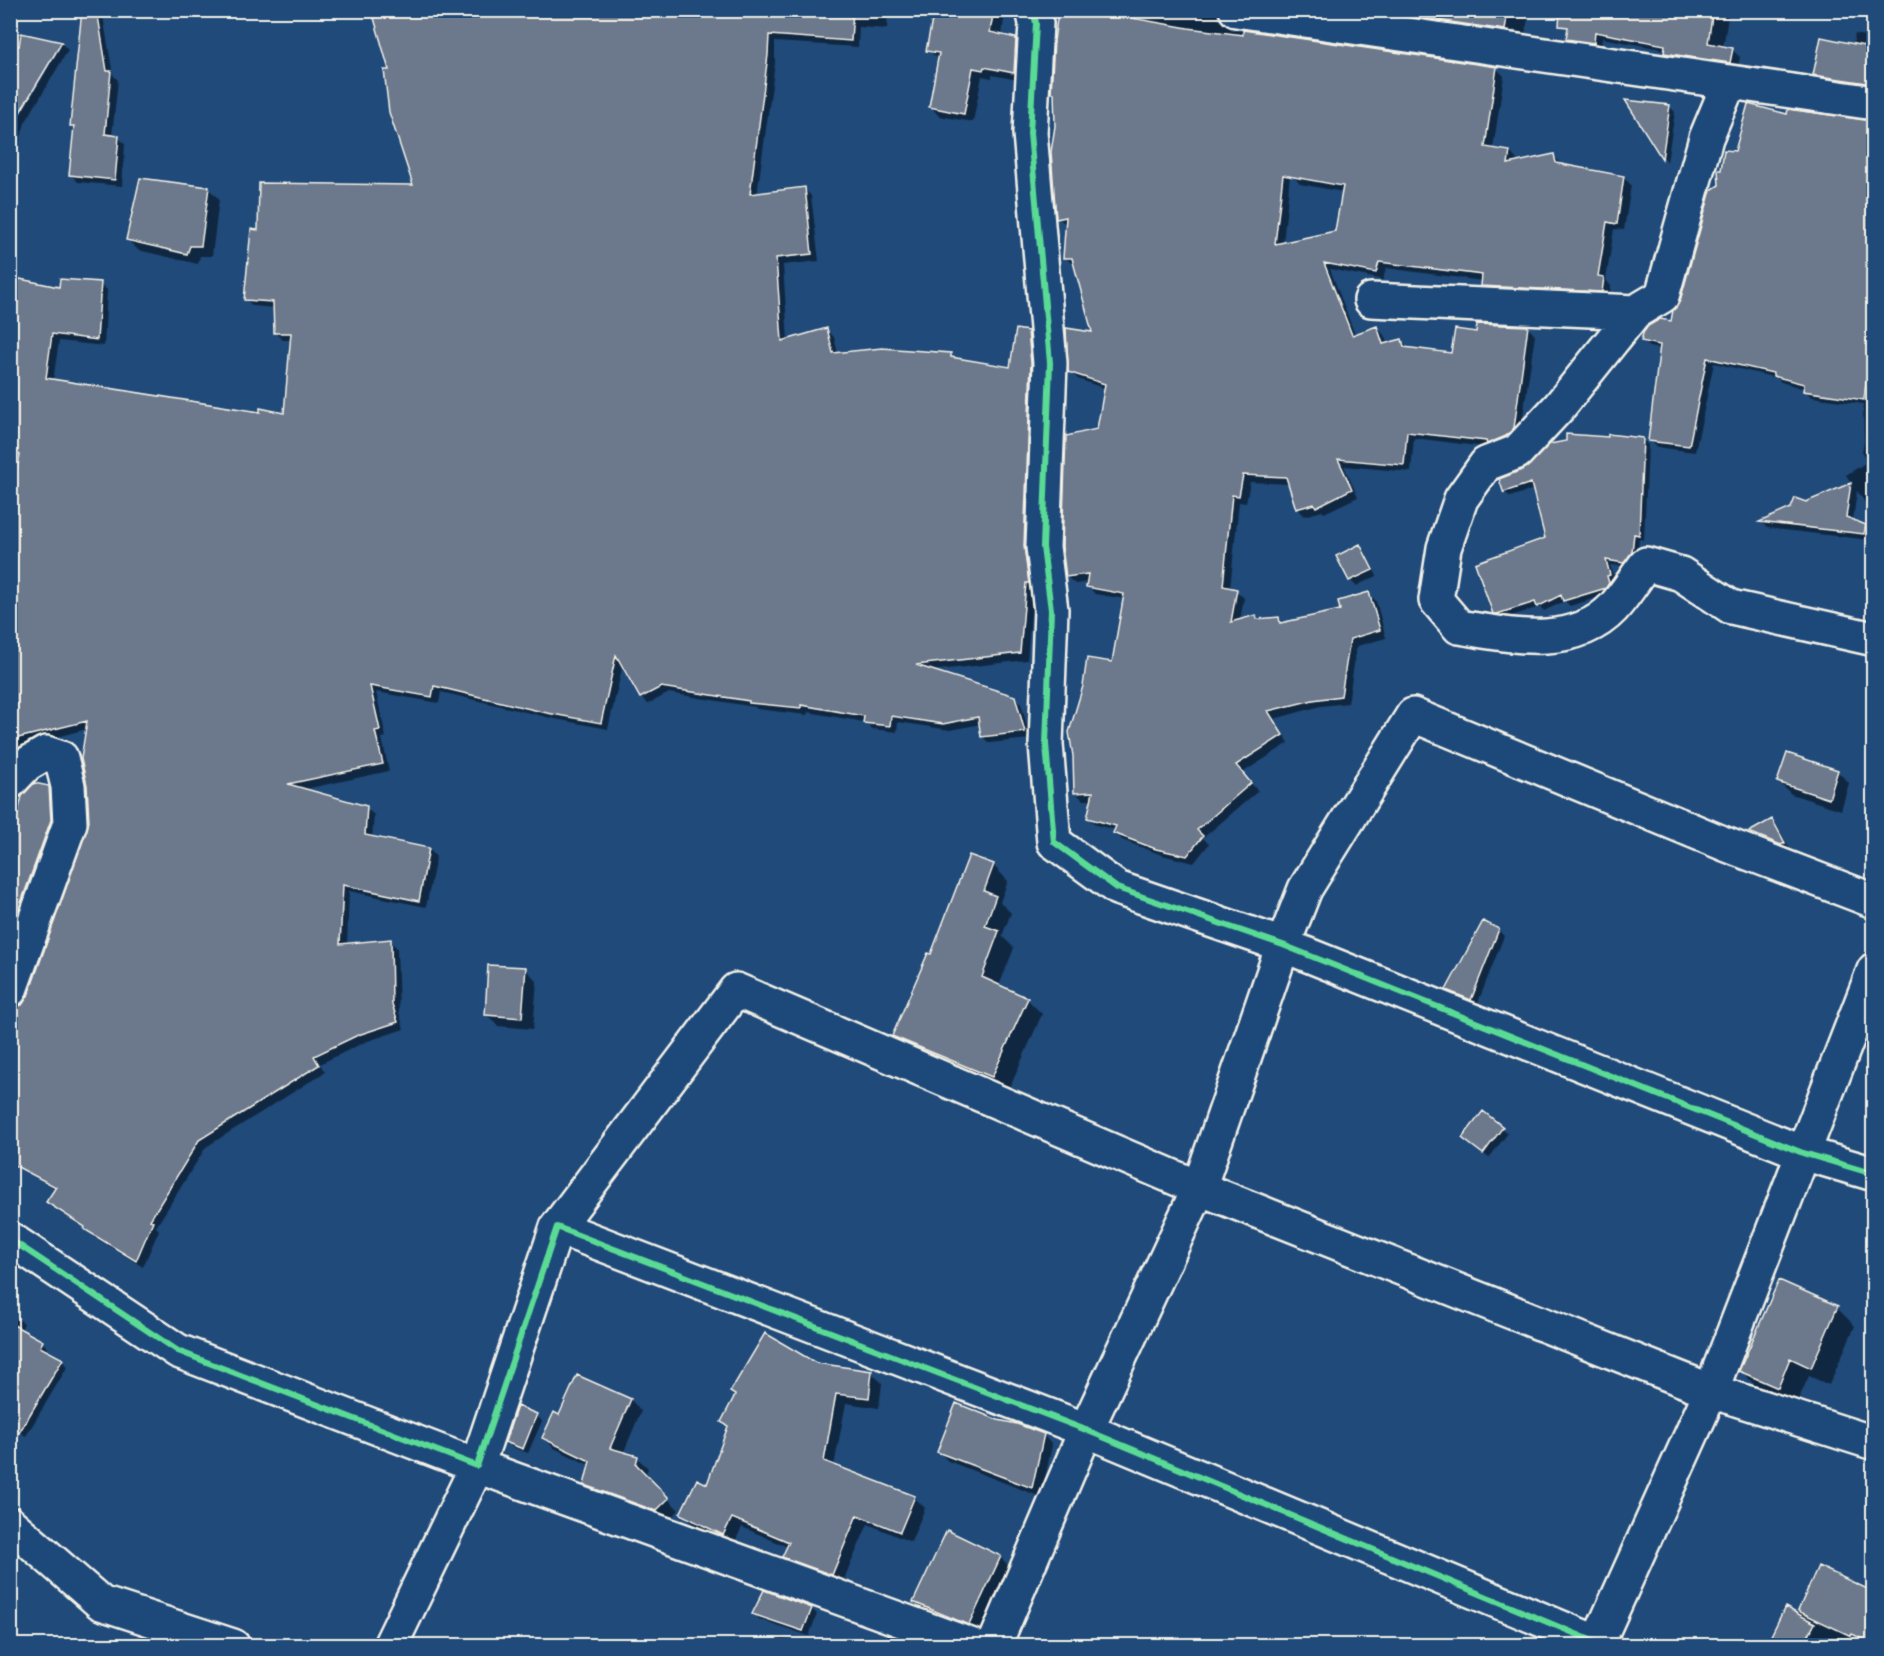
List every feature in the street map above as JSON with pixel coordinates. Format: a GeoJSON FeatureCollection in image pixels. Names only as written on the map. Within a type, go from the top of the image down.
{"type":"FeatureCollection","features":[{"type":"Feature","properties":{"kind":"street"},"geometry":{"type":"LineString","coordinates":[[1033,10],[1036,23],[1030,133],[1050,363],[1043,547],[1051,610],[1046,744],[1054,842],[1117,888],[1283,945],[1803,1153],[1874,1174]]}},
{"type":"Feature","properties":{"kind":"street"},"geometry":{"type":"LineString","coordinates":[[1236,10],[1874,103]]}},
{"type":"Feature","properties":{"kind":"street"},"geometry":{"type":"LineString","coordinates":[[1729,83],[1706,138],[1662,296],[1635,312],[1559,407],[1517,452],[1486,464],[1461,499],[1444,548],[1436,600],[1459,627],[1511,636],[1557,636],[1587,627],[1612,609],[1646,564],[1681,574],[1731,607],[1874,639]]}},
{"type":"Feature","properties":{"kind":"street"},"geometry":{"type":"LineString","coordinates":[[1371,300],[1635,312]]}},
{"type":"Feature","properties":{"kind":"street"},"geometry":{"type":"LineString","coordinates":[[994,1646],[1086,1430],[1199,1188],[1283,945],[1305,889],[1413,715],[1725,844],[1874,901]]}},
{"type":"Feature","properties":{"kind":"street"},"geometry":{"type":"LineString","coordinates":[[10,782],[27,764],[46,753],[61,758],[68,786],[70,823],[10,990]]}},
{"type":"Feature","properties":{"kind":"street"},"geometry":{"type":"LineString","coordinates":[[557,1227],[1086,1430],[1599,1645],[1711,1390],[1874,970]]}},
{"type":"Feature","properties":{"kind":"street"},"geometry":{"type":"LineString","coordinates":[[390,1646],[477,1466],[557,1227],[736,990],[1199,1188],[1711,1390],[1874,1443]]}},
{"type":"Feature","properties":{"kind":"street"},"geometry":{"type":"LineString","coordinates":[[10,1239],[178,1351],[477,1466],[973,1646]]}},
{"type":"Feature","properties":{"kind":"street"},"geometry":{"type":"LineString","coordinates":[[10,1524],[101,1603],[233,1646]]}},
{"type":"Feature","properties":{"kind":"building"},"geometry":{"type":"Polygon","coordinates":[[[82,10],[97,10],[107,71],[111,71],[105,134],[119,136],[115,180],[69,175],[74,126],[70,126],[82,10]]]}},
{"type":"Feature","properties":{"kind":"building"},"geometry":{"type":"Polygon","coordinates":[[[399,10],[450,10],[488,16],[489,12],[516,16],[517,10],[587,10],[656,15],[657,10],[853,10],[851,41],[769,35],[750,194],[805,187],[812,254],[776,258],[782,341],[827,328],[833,353],[882,348],[951,353],[951,357],[1010,367],[1016,329],[1028,331],[1031,363],[1024,546],[1029,583],[1026,583],[1020,653],[916,665],[1015,696],[1025,732],[981,737],[978,717],[943,724],[891,716],[890,726],[863,723],[864,716],[801,705],[801,708],[749,703],[749,701],[661,687],[640,698],[616,655],[601,723],[547,713],[434,686],[432,697],[370,686],[380,730],[375,731],[383,764],[288,784],[367,806],[365,835],[429,848],[419,901],[343,885],[340,944],[391,939],[392,1004],[398,1022],[358,1035],[314,1056],[319,1065],[199,1140],[150,1220],[153,1221],[136,1261],[46,1202],[56,1187],[10,1163],[10,1008],[22,1005],[28,996],[89,822],[87,785],[81,759],[87,721],[10,740],[10,496],[20,455],[10,450],[10,277],[59,287],[60,279],[101,282],[97,340],[52,334],[46,378],[260,412],[260,408],[284,413],[291,333],[274,333],[273,302],[244,300],[251,229],[258,230],[259,183],[413,185],[389,112],[384,70],[389,70],[374,18],[399,10]]]}},
{"type":"Feature","properties":{"kind":"building"},"geometry":{"type":"Polygon","coordinates":[[[934,10],[965,10],[993,15],[990,32],[1016,38],[1014,73],[984,67],[983,70],[973,68],[964,114],[929,107],[939,53],[926,51],[934,10]]]}},
{"type":"Feature","properties":{"kind":"building"},"geometry":{"type":"Polygon","coordinates":[[[1085,10],[1117,10],[1115,15],[1188,28],[1243,35],[1243,30],[1497,67],[1485,147],[1510,151],[1508,164],[1554,154],[1556,163],[1624,176],[1617,224],[1607,222],[1598,276],[1604,277],[1602,292],[1481,286],[1482,275],[1379,262],[1376,273],[1324,263],[1352,335],[1377,326],[1383,344],[1402,339],[1404,347],[1451,353],[1455,329],[1476,332],[1477,324],[1528,326],[1514,428],[1506,436],[1487,444],[1486,441],[1407,432],[1404,465],[1338,459],[1352,489],[1316,507],[1314,504],[1296,509],[1286,477],[1243,475],[1239,496],[1232,495],[1223,586],[1237,589],[1231,622],[1256,615],[1257,619],[1279,617],[1280,623],[1340,610],[1338,601],[1369,592],[1380,630],[1350,639],[1341,696],[1268,711],[1283,735],[1236,765],[1251,783],[1197,830],[1203,836],[1187,856],[1156,849],[1113,833],[1116,826],[1087,818],[1093,792],[1074,793],[1073,756],[1069,732],[1083,686],[1087,658],[1112,662],[1124,594],[1086,587],[1088,574],[1066,577],[1062,546],[1066,436],[1097,429],[1105,384],[1068,372],[1066,328],[1092,332],[1072,258],[1063,258],[1066,217],[1056,219],[1051,152],[1055,126],[1054,93],[1051,93],[1058,12],[1083,16],[1085,10]],[[1283,175],[1275,244],[1335,231],[1343,186],[1283,175]]]}},
{"type":"Feature","properties":{"kind":"building"},"geometry":{"type":"Polygon","coordinates":[[[1369,10],[1508,10],[1505,30],[1369,10]]]}},
{"type":"Feature","properties":{"kind":"building"},"geometry":{"type":"Polygon","coordinates":[[[1560,10],[1713,10],[1708,43],[1733,48],[1730,63],[1664,53],[1665,45],[1595,32],[1594,43],[1566,39],[1568,27],[1559,26],[1560,10]]]}},
{"type":"Feature","properties":{"kind":"building"},"geometry":{"type":"Polygon","coordinates":[[[21,33],[62,42],[10,129],[10,44],[19,46],[21,33]]]}},
{"type":"Feature","properties":{"kind":"building"},"geometry":{"type":"Polygon","coordinates":[[[1821,37],[1874,48],[1874,84],[1813,75],[1821,37]]]}},
{"type":"Feature","properties":{"kind":"building"},"geometry":{"type":"Polygon","coordinates":[[[1625,100],[1670,105],[1662,159],[1625,100]]]}},
{"type":"Feature","properties":{"kind":"building"},"geometry":{"type":"Polygon","coordinates":[[[1748,104],[1787,114],[1788,109],[1874,121],[1874,348],[1870,348],[1864,400],[1803,391],[1804,384],[1773,376],[1773,373],[1707,358],[1689,446],[1648,441],[1660,345],[1641,341],[1643,333],[1648,326],[1660,319],[1671,321],[1673,310],[1680,301],[1711,190],[1719,185],[1718,170],[1721,170],[1724,150],[1735,151],[1748,104]]]}},
{"type":"Feature","properties":{"kind":"building"},"geometry":{"type":"Polygon","coordinates":[[[140,178],[209,187],[201,246],[190,246],[187,254],[126,240],[140,178]]]}},
{"type":"Feature","properties":{"kind":"building"},"geometry":{"type":"Polygon","coordinates":[[[1566,434],[1608,437],[1608,434],[1643,438],[1639,535],[1634,534],[1632,552],[1624,563],[1606,560],[1610,575],[1607,576],[1609,583],[1606,588],[1563,601],[1561,595],[1537,607],[1535,602],[1493,614],[1475,563],[1545,538],[1531,483],[1504,492],[1504,494],[1499,479],[1524,469],[1550,444],[1566,441],[1566,434]]]}},
{"type":"Feature","properties":{"kind":"building"},"geometry":{"type":"Polygon","coordinates":[[[1851,483],[1846,517],[1866,525],[1864,534],[1759,522],[1791,508],[1795,498],[1806,502],[1851,483]]]}},
{"type":"Feature","properties":{"kind":"building"},"geometry":{"type":"Polygon","coordinates":[[[1360,544],[1373,570],[1349,581],[1336,556],[1360,544]]]}},
{"type":"Feature","properties":{"kind":"building"},"geometry":{"type":"Polygon","coordinates":[[[1787,753],[1838,770],[1829,799],[1777,782],[1787,753]]]}},
{"type":"Feature","properties":{"kind":"building"},"geometry":{"type":"Polygon","coordinates":[[[34,783],[49,786],[51,820],[10,933],[10,815],[17,816],[22,796],[34,783]]]}},
{"type":"Feature","properties":{"kind":"building"},"geometry":{"type":"Polygon","coordinates":[[[1772,819],[1785,843],[1781,845],[1749,832],[1772,819]]]}},
{"type":"Feature","properties":{"kind":"building"},"geometry":{"type":"Polygon","coordinates":[[[969,855],[994,864],[984,891],[996,896],[985,926],[999,931],[982,977],[1028,998],[992,1077],[892,1036],[928,953],[931,954],[969,855]]]}},
{"type":"Feature","properties":{"kind":"building"},"geometry":{"type":"Polygon","coordinates":[[[1483,921],[1499,929],[1471,1000],[1446,990],[1483,921]]]}},
{"type":"Feature","properties":{"kind":"building"},"geometry":{"type":"Polygon","coordinates":[[[488,965],[526,967],[522,1018],[485,1015],[488,965]]]}},
{"type":"Feature","properties":{"kind":"building"},"geometry":{"type":"Polygon","coordinates":[[[1483,1111],[1503,1127],[1483,1154],[1462,1138],[1483,1111]]]}},
{"type":"Feature","properties":{"kind":"building"},"geometry":{"type":"Polygon","coordinates":[[[1779,1280],[1838,1306],[1811,1368],[1790,1358],[1778,1388],[1739,1371],[1779,1280]]]}},
{"type":"Feature","properties":{"kind":"building"},"geometry":{"type":"Polygon","coordinates":[[[10,1323],[43,1341],[40,1347],[63,1359],[10,1448],[10,1323]]]}},
{"type":"Feature","properties":{"kind":"building"},"geometry":{"type":"Polygon","coordinates":[[[765,1333],[816,1363],[872,1371],[869,1398],[836,1394],[824,1461],[915,1496],[900,1532],[857,1515],[832,1575],[782,1557],[789,1542],[732,1518],[723,1535],[680,1514],[697,1479],[707,1484],[728,1426],[721,1422],[735,1395],[730,1392],[765,1333]]]}},
{"type":"Feature","properties":{"kind":"building"},"geometry":{"type":"Polygon","coordinates":[[[577,1375],[631,1399],[610,1448],[638,1456],[636,1464],[669,1498],[656,1511],[584,1485],[590,1461],[542,1438],[554,1412],[559,1415],[577,1375]]]}},
{"type":"Feature","properties":{"kind":"building"},"geometry":{"type":"Polygon","coordinates":[[[956,1403],[998,1420],[1044,1434],[1032,1488],[937,1452],[956,1403]]]}},
{"type":"Feature","properties":{"kind":"building"},"geometry":{"type":"Polygon","coordinates":[[[517,1406],[537,1414],[523,1449],[505,1442],[517,1406]]]}},
{"type":"Feature","properties":{"kind":"building"},"geometry":{"type":"Polygon","coordinates":[[[947,1530],[1001,1556],[969,1625],[913,1602],[947,1530]]]}},
{"type":"Feature","properties":{"kind":"building"},"geometry":{"type":"Polygon","coordinates":[[[1818,1566],[1874,1592],[1874,1644],[1852,1634],[1851,1636],[1798,1611],[1818,1566]]]}},
{"type":"Feature","properties":{"kind":"building"},"geometry":{"type":"Polygon","coordinates":[[[764,1590],[812,1608],[803,1631],[752,1614],[764,1590]]]}},
{"type":"Feature","properties":{"kind":"building"},"geometry":{"type":"Polygon","coordinates":[[[1785,1607],[1815,1623],[1803,1646],[1766,1646],[1785,1607]]]}},
{"type":"Feature","properties":{"kind":"cycle path"},"geometry":{"type":"LineString","coordinates":[[1033,10],[1036,23],[1030,133],[1050,363],[1043,547],[1051,610],[1046,744],[1054,842],[1117,888],[1283,945],[1803,1153],[1874,1174]]}},
{"type":"Feature","properties":{"kind":"cycle path"},"geometry":{"type":"LineString","coordinates":[[10,1239],[178,1351],[477,1466],[557,1227],[1086,1430],[1605,1646]]}}]}
